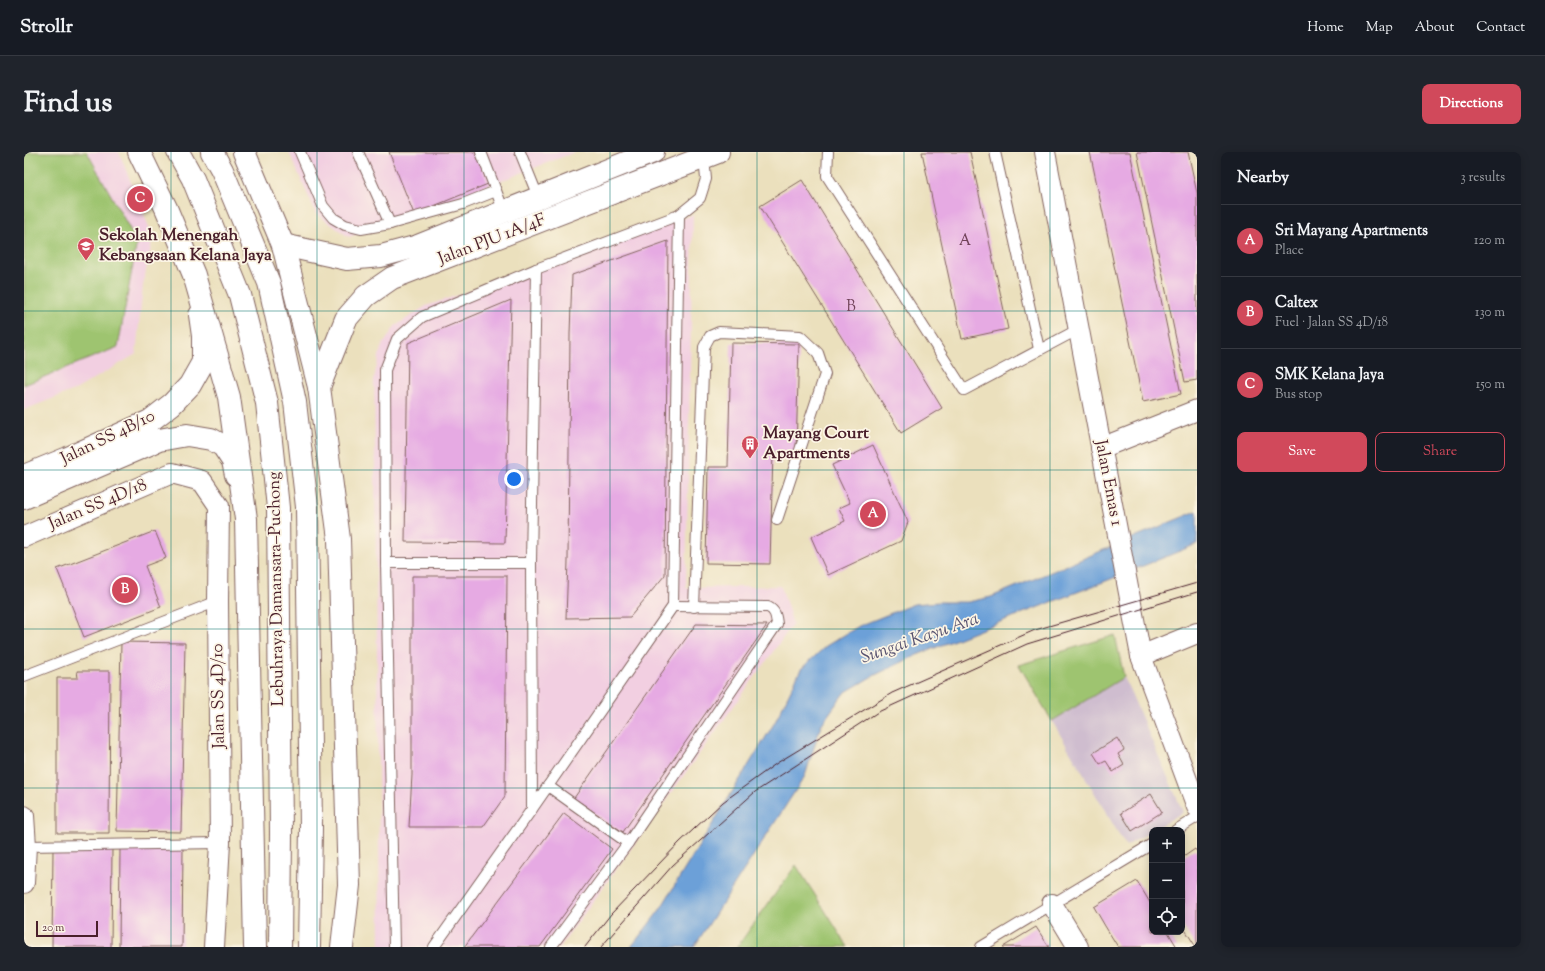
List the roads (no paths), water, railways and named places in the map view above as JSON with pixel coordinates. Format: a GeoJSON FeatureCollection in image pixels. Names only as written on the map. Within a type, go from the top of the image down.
{"type":"FeatureCollection","features":[{"type":"Feature","properties":{"kind":"main road"},"geometry":{"type":"LineString","coordinates":[[139,152],[166,208],[194,275],[229,397],[246,519],[255,947]]}},
{"type":"Feature","properties":{"kind":"main road","name":"Lebuhraya Damansara–Puchong"},"geometry":{"type":"LineString","coordinates":[[178,152],[193,179],[240,295],[268,403],[278,508],[281,833],[280,947]]}},
{"type":"Feature","properties":{"kind":"main road","name":"Lebuhraya Damansara–Puchong"},"geometry":{"type":"LineString","coordinates":[[212,152],[222,170],[269,283],[295,402],[307,507],[311,828],[309,947]]}},
{"type":"Feature","properties":{"kind":"main road"},"geometry":{"type":"LineString","coordinates":[[244,152],[283,244],[319,387],[339,539],[349,885],[342,947]]}},
{"type":"Feature","properties":{"kind":"main road","name":"Jalan PJU 1A/4F"},"geometry":{"type":"LineString","coordinates":[[283,244],[347,259],[381,256],[418,246],[653,152]]}},
{"type":"Feature","properties":{"kind":"main road","name":"Jalan PJU 1A/4F"},"geometry":{"type":"LineString","coordinates":[[319,387],[346,319],[366,296],[392,278],[711,155]]}},
{"type":"Feature","properties":{"kind":"main road","name":"Jalan SS 4B/10"},"geometry":{"type":"LineString","coordinates":[[24,476],[150,421],[172,404],[190,384],[203,362],[203,336],[194,275]]}},
{"type":"Feature","properties":{"kind":"main road","name":"Jalan SS 4B/10"},"geometry":{"type":"LineString","coordinates":[[24,498],[159,440],[187,435],[211,439],[223,446],[233,461],[246,519]]}},
{"type":"Feature","properties":{"kind":"street","name":"Jalan Emas 1"},"geometry":{"type":"LineString","coordinates":[[1045,152],[1141,656],[1197,807]]}},
{"type":"Feature","properties":{"kind":"street"},"geometry":{"type":"LineString","coordinates":[[1101,448],[1197,410]]}},
{"type":"Feature","properties":{"kind":"street","name":"Jalan SS 4D/18"},"geometry":{"type":"LineString","coordinates":[[24,537],[172,473]]}},
{"type":"Feature","properties":{"kind":"street","name":"Jalan SS 4D/10"},"geometry":{"type":"LineString","coordinates":[[172,473],[202,481],[219,506],[218,602],[220,843],[214,947]]}},
{"type":"Feature","properties":{"kind":"street"},"geometry":{"type":"LineString","coordinates":[[1141,656],[1197,633]]}},
{"type":"Feature","properties":{"kind":"street"},"geometry":{"type":"LineString","coordinates":[[24,816],[26,846],[24,883]]}},
{"type":"Feature","properties":{"kind":"street"},"geometry":{"type":"LineString","coordinates":[[1052,904],[1078,947]]}},
{"type":"Feature","properties":{"kind":"lane"},"geometry":{"type":"LineString","coordinates":[[300,152],[323,206],[333,218],[345,224],[362,229],[390,224],[463,204],[496,191]]}},
{"type":"Feature","properties":{"kind":"lane"},"geometry":{"type":"LineString","coordinates":[[358,152],[390,224]]}},
{"type":"Feature","properties":{"kind":"lane"},"geometry":{"type":"LineString","coordinates":[[481,152],[512,233]]}},
{"type":"Feature","properties":{"kind":"lane"},"geometry":{"type":"LineString","coordinates":[[828,152],[827,176],[964,390],[1079,329]]}},
{"type":"Feature","properties":{"kind":"lane"},"geometry":{"type":"LineString","coordinates":[[995,152],[1039,349]]}},
{"type":"Feature","properties":{"kind":"lane"},"geometry":{"type":"LineString","coordinates":[[524,153],[538,197],[548,219]]}},
{"type":"Feature","properties":{"kind":"lane"},"geometry":{"type":"LineString","coordinates":[[394,947],[386,563],[385,370],[397,339],[422,317],[536,269],[679,215],[700,198],[711,155]]}},
{"type":"Feature","properties":{"kind":"lane"},"geometry":{"type":"LineString","coordinates":[[434,947],[673,606],[679,215]]}},
{"type":"Feature","properties":{"kind":"lane"},"geometry":{"type":"LineString","coordinates":[[532,809],[530,563],[536,269]]}},
{"type":"Feature","properties":{"kind":"lane"},"geometry":{"type":"LineString","coordinates":[[694,606],[704,347],[710,336],[719,332],[800,336],[818,353],[825,374],[777,520]]}},
{"type":"Feature","properties":{"kind":"lane"},"geometry":{"type":"LineString","coordinates":[[386,563],[530,563]]}},
{"type":"Feature","properties":{"kind":"lane"},"geometry":{"type":"LineString","coordinates":[[24,676],[218,602]]}},
{"type":"Feature","properties":{"kind":"lane"},"geometry":{"type":"LineString","coordinates":[[551,947],[628,842],[777,624],[777,618],[774,612],[768,607],[673,606]]}},
{"type":"Feature","properties":{"kind":"lane"},"geometry":{"type":"LineString","coordinates":[[548,786],[628,842]]}},
{"type":"Feature","properties":{"kind":"lane"},"geometry":{"type":"LineString","coordinates":[[1181,827],[1197,817]]}},
{"type":"Feature","properties":{"kind":"lane"},"geometry":{"type":"LineString","coordinates":[[26,846],[220,843]]}},
{"type":"Feature","properties":{"kind":"lane"},"geometry":{"type":"LineString","coordinates":[[981,947],[1149,846]]}},
{"type":"Feature","properties":{"kind":"water","name":"Sungai Kayu Ara"},"geometry":{"type":"Polygon","coordinates":[[[1197,511],[1197,544],[917,655],[871,677],[844,693],[821,725],[805,776],[694,947],[631,947],[659,911],[775,722],[801,669],[826,646],[859,626],[914,604],[968,602],[991,597],[1197,511]]]}},
{"type":"Feature","properties":{"kind":"tram line"},"geometry":{"type":"LineString","coordinates":[[585,947],[611,914],[680,842],[723,802],[777,763],[892,693],[1035,630],[1197,583]]}},
{"type":"Feature","properties":{"kind":"tram line"},"geometry":{"type":"LineString","coordinates":[[601,947],[673,865],[755,792],[878,712],[1027,644],[1197,592]]}},
{"type":"Feature","properties":{"kind":"place","name":"SMK Kelana Jaya"},"geometry":{"type":"Point","coordinates":[140,199]}},
{"type":"Feature","properties":{"kind":"place","name":"Sekolah Menengah Kebangsaan Kelana Jaya"},"geometry":{"type":"Point","coordinates":[86,261]}},
{"type":"Feature","properties":{"kind":"place","name":"Mayang Court Apartments"},"geometry":{"type":"Point","coordinates":[750,459]}},
{"type":"Feature","properties":{"kind":"place","name":"Sri Mayang Apartments"},"geometry":{"type":"Point","coordinates":[873,514]}},
{"type":"Feature","properties":{"kind":"place","name":"Caltex"},"geometry":{"type":"Point","coordinates":[125,590]}}]}
